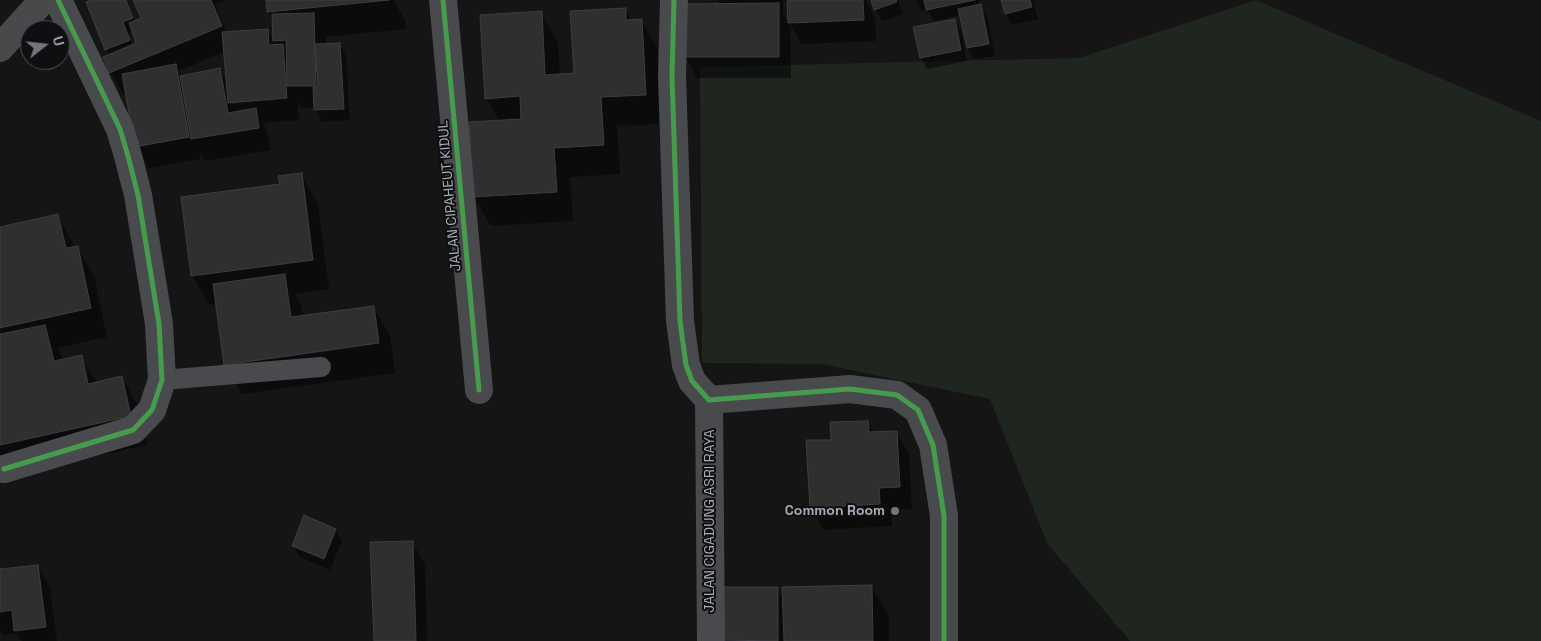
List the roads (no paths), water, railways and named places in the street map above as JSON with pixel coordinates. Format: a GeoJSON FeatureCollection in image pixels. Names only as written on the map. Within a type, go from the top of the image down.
{"type":"FeatureCollection","features":[{"type":"Feature","properties":{"kind":"street"},"geometry":{"type":"LineString","coordinates":[[0,48],[42,0]]}},
{"type":"Feature","properties":{"kind":"street"},"geometry":{"type":"LineString","coordinates":[[4,469],[133,430],[152,410],[162,380],[154,293],[138,195],[128,156],[120,129],[58,0]]}},
{"type":"Feature","properties":{"kind":"street","name":"JALAN CIPAHEUT KIDUL"},"geometry":{"type":"LineString","coordinates":[[443,0],[479,390]]}},
{"type":"Feature","properties":{"kind":"street"},"geometry":{"type":"LineString","coordinates":[[674,0],[672,76],[680,321],[686,364],[692,381],[709,400],[850,389],[897,395],[918,410],[933,445],[944,516],[944,641]]}},
{"type":"Feature","properties":{"kind":"street","name":"JALAN CIGADUNG ASRI RAYA"},"geometry":{"type":"LineString","coordinates":[[709,400],[711,641]]}},
{"type":"Feature","properties":{"kind":"lane"},"geometry":{"type":"LineString","coordinates":[[162,380],[321,367]]}},
{"type":"Feature","properties":{"kind":"place","name":"Common Room"},"geometry":{"type":"Point","coordinates":[895,511]}}]}
